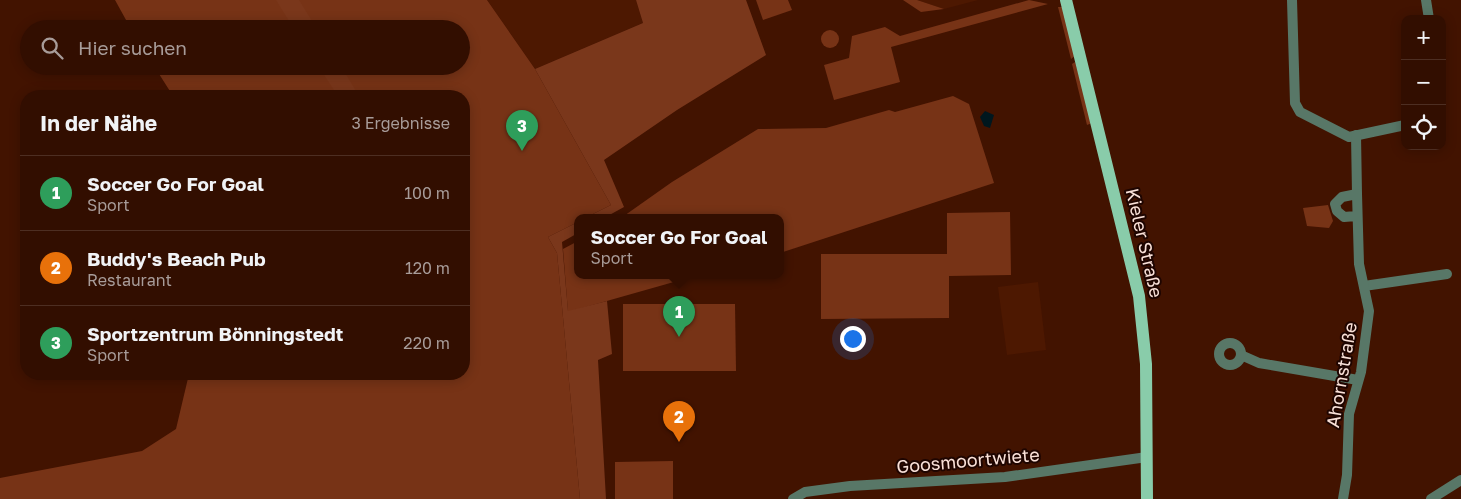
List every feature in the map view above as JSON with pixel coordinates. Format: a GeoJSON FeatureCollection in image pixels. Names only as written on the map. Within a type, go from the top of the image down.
{"type":"FeatureCollection","features":[{"type":"Feature","properties":{"kind":"main road","name":"Kieler Straße"},"geometry":{"type":"LineString","coordinates":[[1066,0],[1132,261],[1139,296],[1146,364],[1147,499]]}},
{"type":"Feature","properties":{"kind":"street"},"geometry":{"type":"LineString","coordinates":[[1292,0],[1295,103],[1300,112],[1349,137],[1401,126]]}},
{"type":"Feature","properties":{"kind":"street"},"geometry":{"type":"LineString","coordinates":[[1426,0],[1428,15]]}},
{"type":"Feature","properties":{"kind":"street","name":"Ahornstraße"},"geometry":{"type":"LineString","coordinates":[[1342,499],[1347,475],[1349,414],[1368,332],[1369,310],[1359,264],[1356,216],[1356,135]]}},
{"type":"Feature","properties":{"kind":"street"},"geometry":{"type":"LineString","coordinates":[[1356,216],[1344,217],[1337,211],[1335,204],[1342,197],[1357,194]]}},
{"type":"Feature","properties":{"kind":"street"},"geometry":{"type":"LineString","coordinates":[[1364,286],[1448,274]]}},
{"type":"Feature","properties":{"kind":"street"},"geometry":{"type":"LineString","coordinates":[[1241,355],[1260,363],[1358,380]]}},
{"type":"Feature","properties":{"kind":"street","name":"Goosmoortwiete"},"geometry":{"type":"LineString","coordinates":[[793,499],[805,492],[850,486],[1006,477],[1147,457]]}},
{"type":"Feature","properties":{"kind":"street"},"geometry":{"type":"LineString","coordinates":[[1431,499],[1461,480]]}},
{"type":"Feature","properties":{"kind":"shaded area"},"geometry":{"type":"Polygon","coordinates":[[[115,0],[487,0],[535,69],[611,205],[593,214],[574,214],[574,224],[548,237],[557,253],[580,499],[0,499],[0,478],[142,451],[176,429],[188,380],[470,380],[470,90],[169,90],[160,75],[470,75],[470,20],[126,20],[115,0]]]}},
{"type":"Feature","properties":{"kind":"shaded area"},"geometry":{"type":"Polygon","coordinates":[[[276,0],[299,0],[311,20],[288,20],[276,0]]]}},
{"type":"Feature","properties":{"kind":"shaded area"},"geometry":{"type":"Polygon","coordinates":[[[487,0],[636,0],[643,23],[535,69],[487,0]]]}},
{"type":"Feature","properties":{"kind":"shaded area"},"geometry":{"type":"Polygon","coordinates":[[[636,0],[746,0],[766,55],[677,110],[604,160],[624,207],[611,214],[593,214],[611,205],[535,69],[643,23],[636,0]]]}},
{"type":"Feature","properties":{"kind":"shaded area"},"geometry":{"type":"Polygon","coordinates":[[[756,0],[788,0],[792,10],[763,20],[756,0]]]}},
{"type":"Feature","properties":{"kind":"shaded area"},"geometry":{"type":"Polygon","coordinates":[[[903,0],[917,0],[944,9],[921,12],[903,0]]]}},
{"type":"Feature","properties":{"kind":"shaded area"},"geometry":{"type":"Polygon","coordinates":[[[917,0],[978,0],[944,9],[917,0]]]}},
{"type":"Feature","properties":{"kind":"shaded area"},"geometry":{"type":"Polygon","coordinates":[[[1029,0],[1048,4],[891,47],[900,82],[834,100],[824,65],[849,58],[852,36],[885,27],[900,36],[1029,0]]]}},
{"type":"Feature","properties":{"kind":"shaded area"},"geometry":{"type":"Polygon","coordinates":[[[1058,7],[1062,7],[1076,55],[1071,59],[1058,7]]]}},
{"type":"Feature","properties":{"kind":"shaded area"},"geometry":{"type":"Polygon","coordinates":[[[830,30],[836,33],[839,39],[836,45],[830,48],[824,45],[821,39],[824,33],[830,30]]]}},
{"type":"Feature","properties":{"kind":"shaded area"},"geometry":{"type":"Polygon","coordinates":[[[1075,62],[1092,123],[1087,125],[1072,64],[1075,62]]]}},
{"type":"Feature","properties":{"kind":"shaded area"},"geometry":{"type":"Polygon","coordinates":[[[324,75],[346,75],[355,90],[334,90],[324,75]]]}},
{"type":"Feature","properties":{"kind":"shaded area"},"geometry":{"type":"Polygon","coordinates":[[[953,96],[969,104],[994,183],[784,252],[784,214],[627,214],[672,182],[758,129],[826,128],[889,110],[895,112],[953,96]]]}},
{"type":"Feature","properties":{"kind":"shaded area"},"geometry":{"type":"Polygon","coordinates":[[[1328,205],[1333,221],[1329,228],[1307,226],[1303,208],[1328,205]]]}},
{"type":"Feature","properties":{"kind":"shaded area"},"geometry":{"type":"Polygon","coordinates":[[[1010,212],[1011,275],[949,276],[949,318],[821,319],[821,254],[947,254],[947,213],[1010,212]]]}},
{"type":"Feature","properties":{"kind":"shaded area"},"geometry":{"type":"Polygon","coordinates":[[[574,224],[574,235],[562,242],[568,311],[607,301],[612,354],[598,360],[606,499],[580,499],[557,253],[548,237],[574,224]]]}},
{"type":"Feature","properties":{"kind":"shaded area"},"geometry":{"type":"Polygon","coordinates":[[[574,243],[574,279],[684,279],[568,312],[563,249],[574,243]]]}},
{"type":"Feature","properties":{"kind":"shaded area"},"geometry":{"type":"Polygon","coordinates":[[[1038,282],[1046,350],[1007,355],[998,287],[1038,282]]]}},
{"type":"Feature","properties":{"kind":"shaded area"},"geometry":{"type":"Polygon","coordinates":[[[623,304],[735,304],[736,371],[623,371],[623,304]]]}},
{"type":"Feature","properties":{"kind":"shaded area"},"geometry":{"type":"Polygon","coordinates":[[[673,461],[673,499],[615,499],[615,462],[673,461]]]}},
{"type":"Feature","properties":{"kind":"water"},"geometry":{"type":"Polygon","coordinates":[[[985,111],[994,115],[990,128],[984,126],[980,117],[985,111]]]}},
{"type":"Feature","properties":{"kind":"place","name":"Sportzentrum Bönningstedt"},"geometry":{"type":"Point","coordinates":[522,151]}},
{"type":"Feature","properties":{"kind":"place","name":"Soccer Go For Goal"},"geometry":{"type":"Point","coordinates":[679,337]}},
{"type":"Feature","properties":{"kind":"place","name":"Buddy's Beach Pub"},"geometry":{"type":"Point","coordinates":[679,442]}}]}
